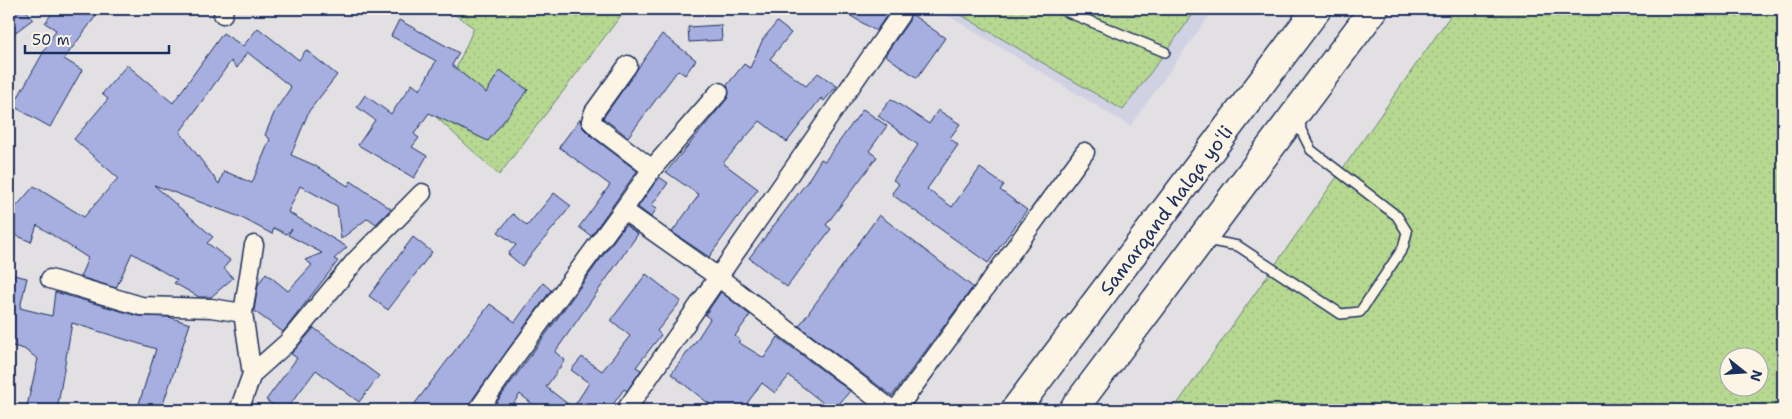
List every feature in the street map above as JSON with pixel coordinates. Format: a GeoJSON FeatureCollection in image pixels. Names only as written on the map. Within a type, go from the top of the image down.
{"type":"FeatureCollection","features":[{"type":"Feature","properties":{"kind":"highway","name":"Samarqand halqa yoʻli"},"geometry":{"type":"LineString","coordinates":[[1015,410],[1317,9]]}},
{"type":"Feature","properties":{"kind":"highway"},"geometry":{"type":"LineString","coordinates":[[1073,410],[1374,9]]}},
{"type":"Feature","properties":{"kind":"street"},"geometry":{"type":"LineString","coordinates":[[626,410],[900,15]]}},
{"type":"Feature","properties":{"kind":"street"},"geometry":{"type":"LineString","coordinates":[[628,65],[594,112],[591,121],[652,169]]}},
{"type":"Feature","properties":{"kind":"street"},"geometry":{"type":"LineString","coordinates":[[478,410],[652,169],[719,92]]}},
{"type":"Feature","properties":{"kind":"street"},"geometry":{"type":"LineString","coordinates":[[896,410],[1085,152]]}},
{"type":"Feature","properties":{"kind":"street"},"geometry":{"type":"LineString","coordinates":[[252,374],[288,342],[356,260],[422,193]]}},
{"type":"Feature","properties":{"kind":"street"},"geometry":{"type":"LineString","coordinates":[[623,210],[718,277],[892,410]]}},
{"type":"Feature","properties":{"kind":"street"},"geometry":{"type":"LineString","coordinates":[[239,410],[252,374],[243,313],[254,245]]}},
{"type":"Feature","properties":{"kind":"street"},"geometry":{"type":"LineString","coordinates":[[50,279],[141,306],[211,308],[243,313]]}},
{"type":"Feature","properties":{"kind":"lane"},"geometry":{"type":"LineString","coordinates":[[1060,9],[1166,52]]}},
{"type":"Feature","properties":{"kind":"lane"},"geometry":{"type":"LineString","coordinates":[[1201,239],[1238,246],[1341,314],[1360,312],[1403,248],[1407,232],[1397,216],[1311,150],[1301,130],[1299,108]]}},
{"type":"Feature","properties":{"kind":"shaded area"},"geometry":{"type":"Polygon","coordinates":[[[937,9],[1214,9],[1130,126],[937,9]]]}},
{"type":"Feature","properties":{"kind":"green space"},"geometry":{"type":"Polygon","coordinates":[[[447,9],[626,9],[499,175],[435,116],[474,28],[447,9]]]}},
{"type":"Feature","properties":{"kind":"green space"},"geometry":{"type":"Polygon","coordinates":[[[951,9],[1197,9],[1123,110],[951,9]]]}},
{"type":"Feature","properties":{"kind":"green space"},"geometry":{"type":"Polygon","coordinates":[[[1455,9],[1783,9],[1783,410],[1173,410],[1455,9]]]}},
{"type":"Feature","properties":{"kind":"building"},"geometry":{"type":"Polygon","coordinates":[[[22,9],[25,9],[33,19],[9,37],[9,19],[22,9]]]}},
{"type":"Feature","properties":{"kind":"building"},"geometry":{"type":"Polygon","coordinates":[[[55,9],[101,9],[64,59],[82,70],[50,127],[13,106],[56,30],[45,23],[55,9]]]}},
{"type":"Feature","properties":{"kind":"building"},"geometry":{"type":"Polygon","coordinates":[[[839,9],[891,9],[876,31],[839,9]]]}},
{"type":"Feature","properties":{"kind":"building"},"geometry":{"type":"Polygon","coordinates":[[[910,13],[945,38],[917,78],[885,55],[909,21],[910,13]]]}},
{"type":"Feature","properties":{"kind":"building"},"geometry":{"type":"Polygon","coordinates":[[[399,20],[459,53],[452,65],[486,93],[500,70],[528,90],[488,141],[429,113],[414,134],[419,138],[412,147],[427,156],[414,178],[358,145],[375,120],[357,107],[365,95],[391,114],[412,84],[420,90],[436,61],[391,36],[399,20]]]}},
{"type":"Feature","properties":{"kind":"building"},"geometry":{"type":"Polygon","coordinates":[[[777,22],[791,33],[770,59],[806,86],[818,73],[837,86],[824,101],[821,98],[787,142],[760,121],[723,163],[758,189],[709,257],[672,232],[699,195],[666,172],[727,99],[729,94],[727,85],[744,64],[750,68],[763,39],[777,22]]]}},
{"type":"Feature","properties":{"kind":"building"},"geometry":{"type":"Polygon","coordinates":[[[721,25],[722,40],[689,42],[688,27],[721,25]]]}},
{"type":"Feature","properties":{"kind":"building"},"geometry":{"type":"Polygon","coordinates":[[[258,28],[299,60],[306,50],[337,75],[309,111],[291,155],[314,165],[348,186],[351,181],[391,209],[376,224],[368,218],[341,239],[337,206],[300,186],[288,212],[347,247],[334,259],[338,261],[283,332],[254,311],[258,285],[266,273],[288,291],[312,265],[305,260],[322,253],[288,235],[292,229],[286,234],[274,228],[272,234],[240,217],[154,185],[213,237],[207,243],[230,260],[224,268],[233,278],[211,297],[199,297],[174,283],[177,280],[132,253],[116,288],[80,277],[88,258],[37,225],[31,242],[9,232],[9,203],[15,208],[34,186],[84,217],[118,178],[74,139],[108,99],[102,94],[127,65],[173,103],[223,33],[243,46],[258,28]],[[247,52],[237,68],[231,61],[180,132],[219,184],[224,171],[252,183],[270,139],[265,135],[275,111],[291,87],[247,52]]]}},
{"type":"Feature","properties":{"kind":"building"},"geometry":{"type":"Polygon","coordinates":[[[662,34],[696,60],[685,75],[678,70],[628,137],[603,118],[662,34]]]}},
{"type":"Feature","properties":{"kind":"building"},"geometry":{"type":"Polygon","coordinates":[[[891,99],[929,124],[938,110],[960,124],[950,138],[958,145],[927,189],[952,207],[980,168],[1004,185],[1000,190],[1027,210],[988,263],[892,193],[899,184],[893,180],[918,145],[878,116],[891,99]]]}},
{"type":"Feature","properties":{"kind":"building"},"geometry":{"type":"Polygon","coordinates":[[[863,109],[887,126],[869,151],[877,157],[826,225],[831,229],[787,287],[749,258],[807,182],[821,159],[825,161],[863,109]]]}},
{"type":"Feature","properties":{"kind":"building"},"geometry":{"type":"Polygon","coordinates":[[[580,119],[583,128],[591,136],[637,171],[591,236],[579,227],[610,185],[559,147],[580,119]]]}},
{"type":"Feature","properties":{"kind":"building"},"geometry":{"type":"Polygon","coordinates":[[[659,177],[668,183],[652,205],[657,208],[651,217],[638,207],[659,177]]]}},
{"type":"Feature","properties":{"kind":"building"},"geometry":{"type":"Polygon","coordinates":[[[554,193],[571,206],[522,266],[508,254],[516,245],[498,232],[513,214],[527,226],[554,193]]]}},
{"type":"Feature","properties":{"kind":"building"},"geometry":{"type":"Polygon","coordinates":[[[879,215],[973,287],[892,396],[799,326],[879,215]]]}},
{"type":"Feature","properties":{"kind":"building"},"geometry":{"type":"Polygon","coordinates":[[[625,225],[638,234],[555,352],[565,360],[546,387],[573,408],[589,383],[571,370],[582,357],[602,371],[630,336],[611,320],[646,274],[681,301],[657,331],[661,335],[636,367],[641,370],[627,391],[624,389],[609,410],[540,410],[520,394],[509,410],[491,410],[625,225]]]}},
{"type":"Feature","properties":{"kind":"building"},"geometry":{"type":"Polygon","coordinates":[[[413,237],[432,252],[388,310],[369,296],[413,237]]]}},
{"type":"Feature","properties":{"kind":"building"},"geometry":{"type":"Polygon","coordinates":[[[9,274],[27,278],[20,308],[52,316],[55,292],[138,316],[169,317],[190,324],[161,410],[137,410],[156,349],[72,323],[57,410],[26,410],[38,359],[24,349],[9,345],[9,274]]]}},
{"type":"Feature","properties":{"kind":"building"},"geometry":{"type":"Polygon","coordinates":[[[543,283],[551,290],[469,404],[468,410],[410,410],[490,304],[515,322],[543,283]]]}},
{"type":"Feature","properties":{"kind":"building"},"geometry":{"type":"Polygon","coordinates":[[[721,292],[750,315],[735,336],[740,340],[738,342],[764,358],[778,337],[850,391],[834,410],[789,376],[775,393],[762,383],[742,410],[717,410],[671,374],[710,319],[705,315],[721,292]]]}},
{"type":"Feature","properties":{"kind":"building"},"geometry":{"type":"Polygon","coordinates":[[[314,328],[379,376],[359,402],[316,370],[286,410],[280,410],[266,400],[297,358],[291,354],[314,328]]]}}]}
